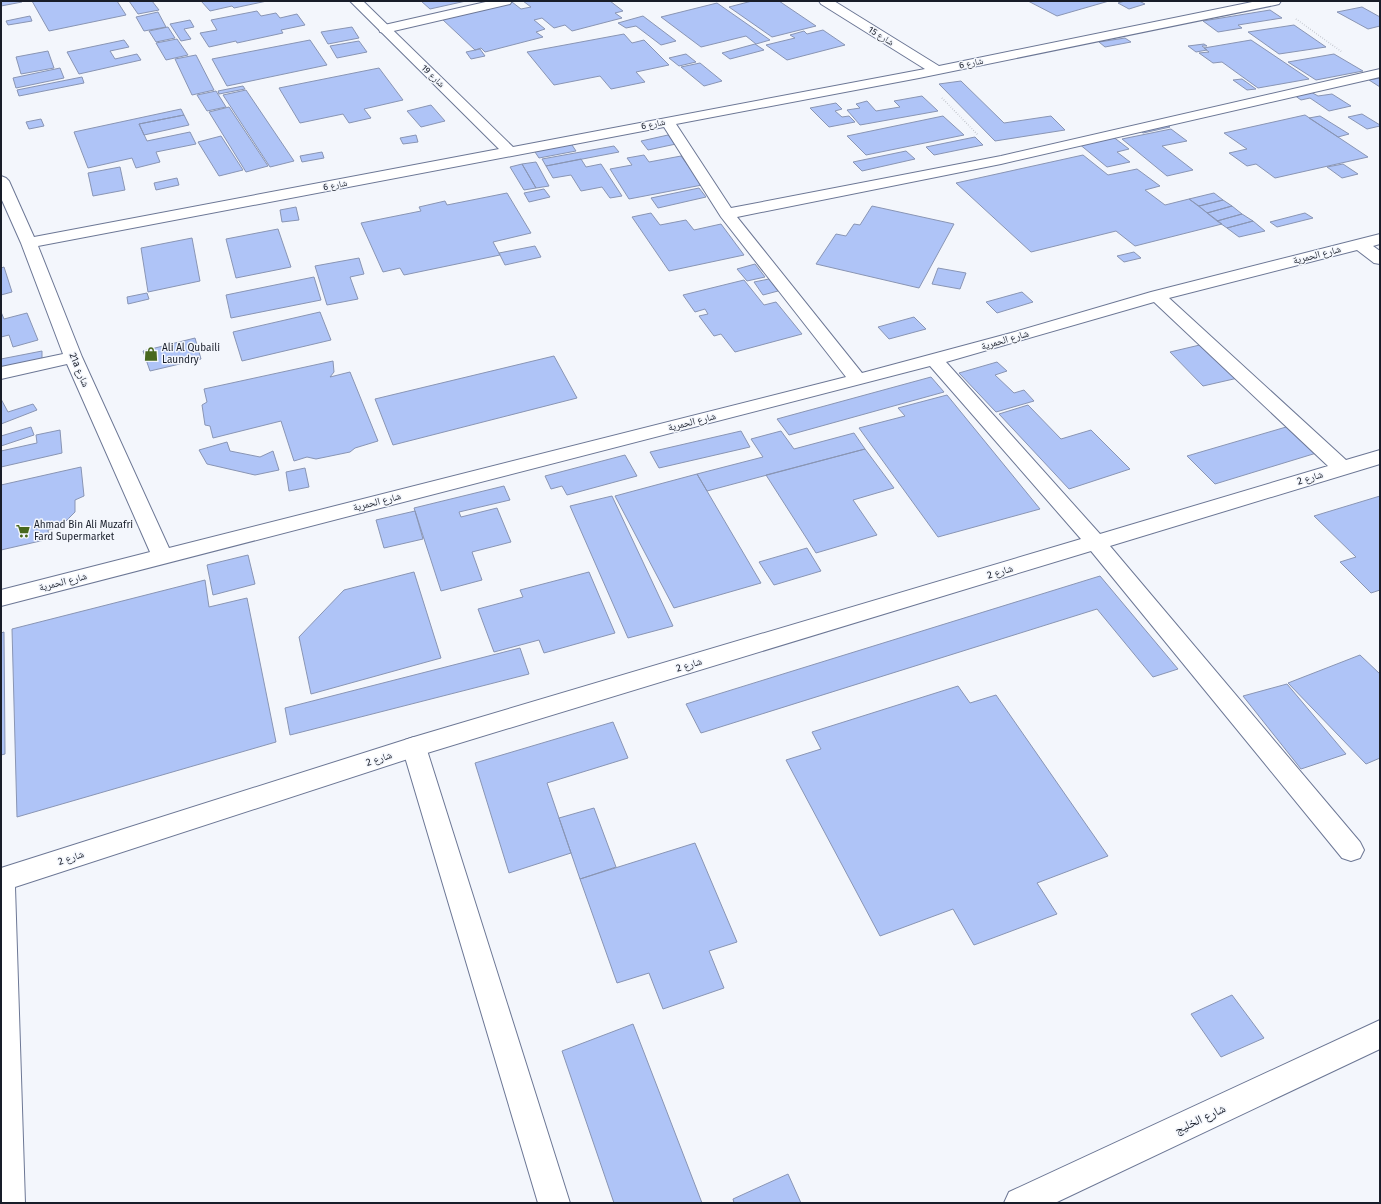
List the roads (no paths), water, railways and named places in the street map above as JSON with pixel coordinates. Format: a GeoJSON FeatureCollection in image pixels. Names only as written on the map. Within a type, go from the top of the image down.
{"type":"FeatureCollection","features":[{"type":"Feature","properties":{"kind":"street","name":"شارع 19"},"geometry":{"type":"LineString","coordinates":[[356,1],[509,151]]}},
{"type":"Feature","properties":{"kind":"street"},"geometry":{"type":"LineString","coordinates":[[385,29],[506,1]]}},
{"type":"Feature","properties":{"kind":"street","name":"شارع 15"},"geometry":{"type":"LineString","coordinates":[[825,1],[936,70]]}},
{"type":"Feature","properties":{"kind":"street","name":"شارع 6"},"geometry":{"type":"LineString","coordinates":[[30,243],[919,74],[1273,1]]}},
{"type":"Feature","properties":{"kind":"street"},"geometry":{"type":"LineString","coordinates":[[727,214],[1002,160],[1377,74]]}},
{"type":"Feature","properties":{"kind":"street"},"geometry":{"type":"LineString","coordinates":[[667,121],[727,214],[858,380]]}},
{"type":"Feature","properties":{"kind":"street","name":"21a شارع"},"geometry":{"type":"LineString","coordinates":[[1,181],[5,201],[30,243],[73,357],[162,556]]}},
{"type":"Feature","properties":{"kind":"street","name":"شارع الحمرية"},"geometry":{"type":"LineString","coordinates":[[1,598],[935,360],[1157,296],[1380,239]]}},
{"type":"Feature","properties":{"kind":"street"},"geometry":{"type":"LineString","coordinates":[[1360,244],[1380,258]]}},
{"type":"Feature","properties":{"kind":"street"},"geometry":{"type":"LineString","coordinates":[[1157,296],[1342,468]]}},
{"type":"Feature","properties":{"kind":"street"},"geometry":{"type":"LineString","coordinates":[[1,373],[73,357]]}},
{"type":"Feature","properties":{"kind":"street"},"geometry":{"type":"LineString","coordinates":[[935,360],[1096,543],[1351,850]]}},
{"type":"Feature","properties":{"kind":"street","name":"شارع 2"},"geometry":{"type":"LineString","coordinates":[[2,880],[414,747],[1380,457]]}},
{"type":"Feature","properties":{"kind":"street"},"geometry":{"type":"LineString","coordinates":[[414,747],[554,1203]]}},
{"type":"Feature","properties":{"kind":"street"},"geometry":{"type":"LineString","coordinates":[[2,880],[9,1203]]}},
{"type":"Feature","properties":{"kind":"street","name":"شارع الخليج"},"geometry":{"type":"LineString","coordinates":[[1020,1203],[1380,1034]]}},
{"type":"Feature","properties":{"kind":"place","name":"Ali Al Qubaili Laundry"},"geometry":{"type":"Point","coordinates":[151,354]}},
{"type":"Feature","properties":{"kind":"place","name":"Ahmad Bin Ali Muzafri Fard Supermarket"},"geometry":{"type":"Point","coordinates":[23,531]}}]}
